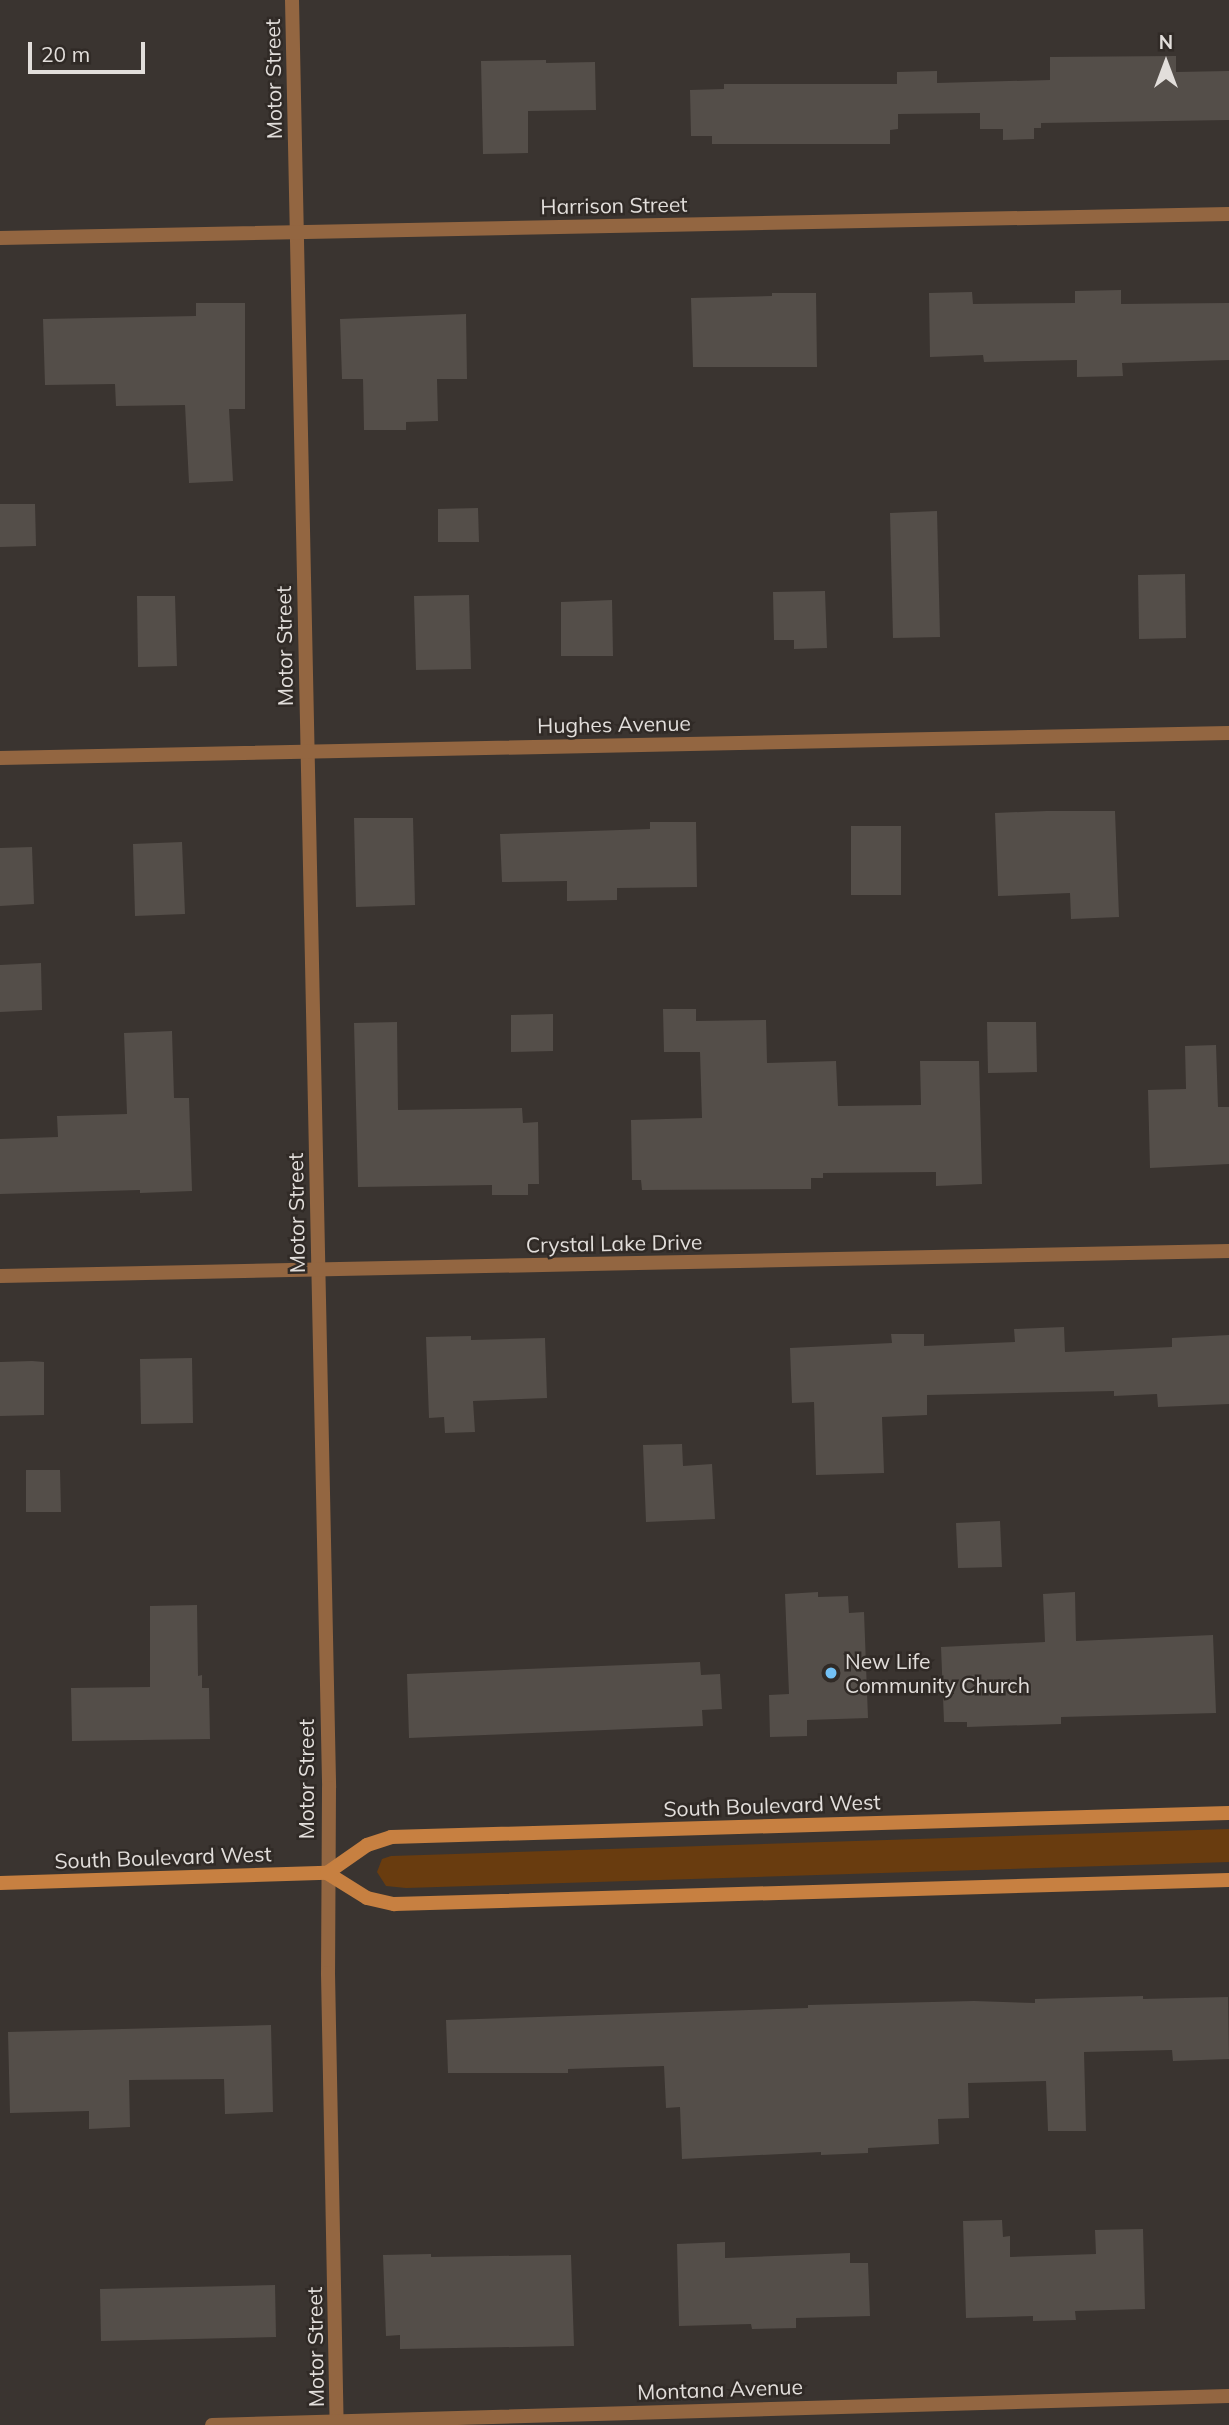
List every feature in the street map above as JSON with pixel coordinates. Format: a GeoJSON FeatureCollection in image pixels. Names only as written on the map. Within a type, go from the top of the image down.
{"type":"FeatureCollection","features":[{"type":"Feature","properties":{"kind":"street","name":"Motor Street"},"geometry":{"type":"LineString","coordinates":[[292,0],[328,1788],[327,1873],[337,2423]]}},
{"type":"Feature","properties":{"kind":"street","name":"Harrison Street"},"geometry":{"type":"LineString","coordinates":[[0,239],[1229,214]]}},
{"type":"Feature","properties":{"kind":"street","name":"Hughes Avenue"},"geometry":{"type":"LineString","coordinates":[[0,758],[1229,733]]}},
{"type":"Feature","properties":{"kind":"street","name":"Crystal Lake Drive"},"geometry":{"type":"LineString","coordinates":[[0,1276],[1229,1251]]}},
{"type":"Feature","properties":{"kind":"street","name":"South Boulevard West"},"geometry":{"type":"LineString","coordinates":[[0,1883],[327,1873],[367,1845],[391,1837],[1229,1813]]}},
{"type":"Feature","properties":{"kind":"street"},"geometry":{"type":"LineString","coordinates":[[327,1873],[367,1898],[394,1904],[1229,1880]]}},
{"type":"Feature","properties":{"kind":"street","name":"Montana Avenue"},"geometry":{"type":"LineString","coordinates":[[212,2425],[1229,2396]]}},
{"type":"Feature","properties":{"kind":"shaded area"},"geometry":{"type":"Polygon","coordinates":[[[1229,1829],[1229,1862],[406,1888],[386,1886],[377,1872],[382,1859],[391,1856],[1229,1829]]]}},
{"type":"Feature","properties":{"kind":"building"},"geometry":{"type":"Polygon","coordinates":[[[1176,56],[1176,72],[1229,71],[1229,120],[1041,123],[1041,128],[1034,128],[1034,139],[1003,140],[1003,129],[980,129],[980,113],[898,114],[898,129],[890,130],[890,144],[712,144],[712,136],[691,136],[690,90],[724,89],[724,84],[897,84],[897,72],[937,71],[937,83],[1050,80],[1050,57],[1176,56]]]}},
{"type":"Feature","properties":{"kind":"building"},"geometry":{"type":"Polygon","coordinates":[[[546,60],[546,63],[595,62],[596,110],[528,111],[528,153],[483,154],[481,61],[546,60]]]}},
{"type":"Feature","properties":{"kind":"building"},"geometry":{"type":"Polygon","coordinates":[[[1121,290],[1121,304],[1229,303],[1229,360],[1122,363],[1123,376],[1077,377],[1077,360],[984,362],[983,355],[930,357],[929,293],[972,292],[973,304],[1075,303],[1075,291],[1121,290]]]}},
{"type":"Feature","properties":{"kind":"building"},"geometry":{"type":"Polygon","coordinates":[[[772,293],[816,293],[817,367],[693,367],[691,298],[772,296],[772,293]]]}},
{"type":"Feature","properties":{"kind":"building"},"geometry":{"type":"Polygon","coordinates":[[[196,303],[245,303],[245,409],[229,409],[233,481],[189,483],[185,405],[116,406],[115,384],[45,385],[43,319],[196,316],[196,303]]]}},
{"type":"Feature","properties":{"kind":"building"},"geometry":{"type":"Polygon","coordinates":[[[466,314],[467,379],[437,379],[438,421],[406,422],[406,430],[364,430],[363,379],[342,379],[340,319],[466,314]]]}},
{"type":"Feature","properties":{"kind":"building"},"geometry":{"type":"Polygon","coordinates":[[[0,504],[35,504],[36,546],[0,547],[0,504]]]}},
{"type":"Feature","properties":{"kind":"building"},"geometry":{"type":"Polygon","coordinates":[[[478,508],[479,542],[438,542],[438,509],[478,508]]]}},
{"type":"Feature","properties":{"kind":"building"},"geometry":{"type":"Polygon","coordinates":[[[937,511],[940,637],[893,638],[890,513],[937,511]]]}},
{"type":"Feature","properties":{"kind":"building"},"geometry":{"type":"Polygon","coordinates":[[[1185,574],[1186,638],[1139,639],[1138,575],[1185,574]]]}},
{"type":"Feature","properties":{"kind":"building"},"geometry":{"type":"Polygon","coordinates":[[[825,591],[827,648],[794,649],[794,640],[774,640],[773,592],[825,591]]]}},
{"type":"Feature","properties":{"kind":"building"},"geometry":{"type":"Polygon","coordinates":[[[469,595],[471,669],[416,670],[414,596],[469,595]]]}},
{"type":"Feature","properties":{"kind":"building"},"geometry":{"type":"Polygon","coordinates":[[[137,596],[175,596],[177,666],[138,667],[137,596]]]}},
{"type":"Feature","properties":{"kind":"building"},"geometry":{"type":"Polygon","coordinates":[[[612,600],[613,656],[561,656],[561,602],[612,600]]]}},
{"type":"Feature","properties":{"kind":"building"},"geometry":{"type":"Polygon","coordinates":[[[1115,811],[1119,917],[1071,919],[1070,893],[998,896],[995,813],[1115,811]]]}},
{"type":"Feature","properties":{"kind":"building"},"geometry":{"type":"Polygon","coordinates":[[[354,818],[413,818],[415,905],[356,907],[354,818]]]}},
{"type":"Feature","properties":{"kind":"building"},"geometry":{"type":"Polygon","coordinates":[[[650,822],[696,822],[697,887],[617,888],[617,900],[567,901],[567,881],[502,882],[500,834],[650,829],[650,822]]]}},
{"type":"Feature","properties":{"kind":"building"},"geometry":{"type":"Polygon","coordinates":[[[851,826],[901,826],[901,895],[851,895],[851,826]]]}},
{"type":"Feature","properties":{"kind":"building"},"geometry":{"type":"Polygon","coordinates":[[[182,842],[185,914],[135,916],[133,844],[182,842]]]}},
{"type":"Feature","properties":{"kind":"building"},"geometry":{"type":"Polygon","coordinates":[[[32,847],[34,904],[0,906],[0,848],[32,847]]]}},
{"type":"Feature","properties":{"kind":"building"},"geometry":{"type":"Polygon","coordinates":[[[41,963],[42,1010],[0,1012],[0,965],[41,963]]]}},
{"type":"Feature","properties":{"kind":"building"},"geometry":{"type":"Polygon","coordinates":[[[663,1009],[696,1009],[696,1021],[766,1020],[767,1063],[836,1061],[838,1106],[921,1105],[920,1061],[979,1061],[982,1184],[936,1186],[936,1172],[823,1173],[823,1178],[811,1178],[811,1189],[642,1190],[641,1180],[632,1180],[631,1120],[702,1118],[700,1052],[664,1052],[663,1009]]]}},
{"type":"Feature","properties":{"kind":"building"},"geometry":{"type":"Polygon","coordinates":[[[553,1014],[553,1051],[511,1052],[511,1015],[553,1014]]]}},
{"type":"Feature","properties":{"kind":"building"},"geometry":{"type":"Polygon","coordinates":[[[397,1022],[398,1110],[522,1108],[523,1123],[538,1122],[539,1184],[528,1184],[528,1195],[492,1195],[492,1185],[358,1187],[354,1023],[397,1022]]]}},
{"type":"Feature","properties":{"kind":"building"},"geometry":{"type":"Polygon","coordinates":[[[987,1022],[1036,1022],[1037,1072],[988,1073],[987,1022]]]}},
{"type":"Feature","properties":{"kind":"building"},"geometry":{"type":"Polygon","coordinates":[[[172,1031],[174,1098],[189,1098],[192,1191],[0,1194],[0,1139],[58,1137],[57,1116],[127,1114],[124,1033],[172,1031]]]}},
{"type":"Feature","properties":{"kind":"building"},"geometry":{"type":"Polygon","coordinates":[[[1216,1045],[1218,1107],[1229,1107],[1229,1164],[1150,1168],[1148,1090],[1186,1089],[1185,1046],[1216,1045]]]}},
{"type":"Feature","properties":{"kind":"building"},"geometry":{"type":"Polygon","coordinates":[[[1064,1327],[1065,1352],[1172,1347],[1172,1338],[1229,1335],[1229,1404],[1158,1407],[1157,1394],[1114,1396],[1114,1391],[927,1395],[927,1415],[882,1417],[884,1473],[816,1475],[814,1402],[792,1403],[790,1348],[892,1343],[891,1334],[924,1334],[924,1346],[1015,1342],[1014,1329],[1064,1327]]]}},
{"type":"Feature","properties":{"kind":"building"},"geometry":{"type":"Polygon","coordinates":[[[471,1336],[471,1340],[545,1338],[547,1398],[473,1401],[475,1432],[445,1433],[444,1417],[429,1418],[426,1337],[471,1336]]]}},
{"type":"Feature","properties":{"kind":"building"},"geometry":{"type":"Polygon","coordinates":[[[192,1358],[193,1423],[141,1424],[140,1359],[192,1358]]]}},
{"type":"Feature","properties":{"kind":"building"},"geometry":{"type":"Polygon","coordinates":[[[0,1362],[44,1362],[44,1415],[0,1416],[0,1362]]]}},
{"type":"Feature","properties":{"kind":"building"},"geometry":{"type":"Polygon","coordinates":[[[682,1444],[683,1466],[712,1464],[715,1519],[646,1522],[643,1445],[682,1444]]]}},
{"type":"Feature","properties":{"kind":"building"},"geometry":{"type":"Polygon","coordinates":[[[26,1470],[60,1470],[61,1512],[26,1512],[26,1470]]]}},
{"type":"Feature","properties":{"kind":"building"},"geometry":{"type":"Polygon","coordinates":[[[1000,1521],[1002,1567],[958,1568],[956,1523],[1000,1521]]]}},
{"type":"Feature","properties":{"kind":"building","name":"New Life Community Church"},"geometry":{"type":"Polygon","coordinates":[[[818,1592],[818,1597],[848,1596],[849,1613],[864,1612],[868,1718],[807,1720],[807,1736],[770,1737],[769,1695],[789,1694],[785,1594],[818,1592]]]}},
{"type":"Feature","properties":{"kind":"building"},"geometry":{"type":"Polygon","coordinates":[[[1075,1592],[1076,1641],[1213,1635],[1216,1713],[1061,1717],[1061,1724],[967,1727],[967,1722],[944,1722],[941,1647],[1045,1642],[1043,1594],[1075,1592]]]}},
{"type":"Feature","properties":{"kind":"building"},"geometry":{"type":"Polygon","coordinates":[[[197,1605],[198,1676],[202,1675],[202,1688],[209,1688],[210,1739],[72,1741],[71,1688],[150,1687],[150,1606],[197,1605]]]}},
{"type":"Feature","properties":{"kind":"building"},"geometry":{"type":"Polygon","coordinates":[[[700,1662],[701,1675],[720,1674],[722,1709],[702,1710],[703,1726],[409,1738],[407,1674],[700,1662]]]}},
{"type":"Feature","properties":{"kind":"building"},"geometry":{"type":"Polygon","coordinates":[[[1143,1996],[1143,1999],[1228,1997],[1229,2059],[1173,2061],[1172,2050],[1084,2052],[1086,2131],[1048,2131],[1046,2081],[968,2083],[969,2118],[938,2119],[939,2144],[868,2148],[868,2153],[821,2155],[821,2152],[682,2159],[680,2107],[666,2108],[664,2066],[568,2069],[568,2073],[448,2073],[446,2020],[808,2008],[808,2005],[974,2001],[1035,2003],[1035,1999],[1143,1996]]]}},
{"type":"Feature","properties":{"kind":"building"},"geometry":{"type":"Polygon","coordinates":[[[271,2025],[273,2112],[225,2114],[224,2079],[129,2080],[130,2127],[89,2129],[89,2111],[10,2113],[8,2032],[271,2025]]]}},
{"type":"Feature","properties":{"kind":"building"},"geometry":{"type":"Polygon","coordinates":[[[1002,2220],[1003,2237],[1010,2236],[1010,2257],[1096,2254],[1095,2230],[1143,2229],[1145,2309],[1075,2311],[1076,2320],[1033,2321],[1033,2316],[966,2318],[963,2221],[1002,2220]]]}},
{"type":"Feature","properties":{"kind":"building"},"geometry":{"type":"Polygon","coordinates":[[[725,2242],[725,2258],[850,2253],[850,2263],[868,2263],[870,2316],[796,2318],[796,2328],[752,2329],[751,2324],[679,2326],[677,2244],[725,2242]]]}},
{"type":"Feature","properties":{"kind":"building"},"geometry":{"type":"Polygon","coordinates":[[[431,2254],[431,2257],[571,2255],[574,2346],[400,2349],[400,2335],[386,2336],[383,2255],[431,2254]]]}},
{"type":"Feature","properties":{"kind":"building"},"geometry":{"type":"Polygon","coordinates":[[[275,2285],[276,2337],[101,2341],[100,2289],[275,2285]]]}},
{"type":"Feature","properties":{"kind":"place","name":"New Life Community Church"},"geometry":{"type":"Point","coordinates":[831,1673]}}]}
